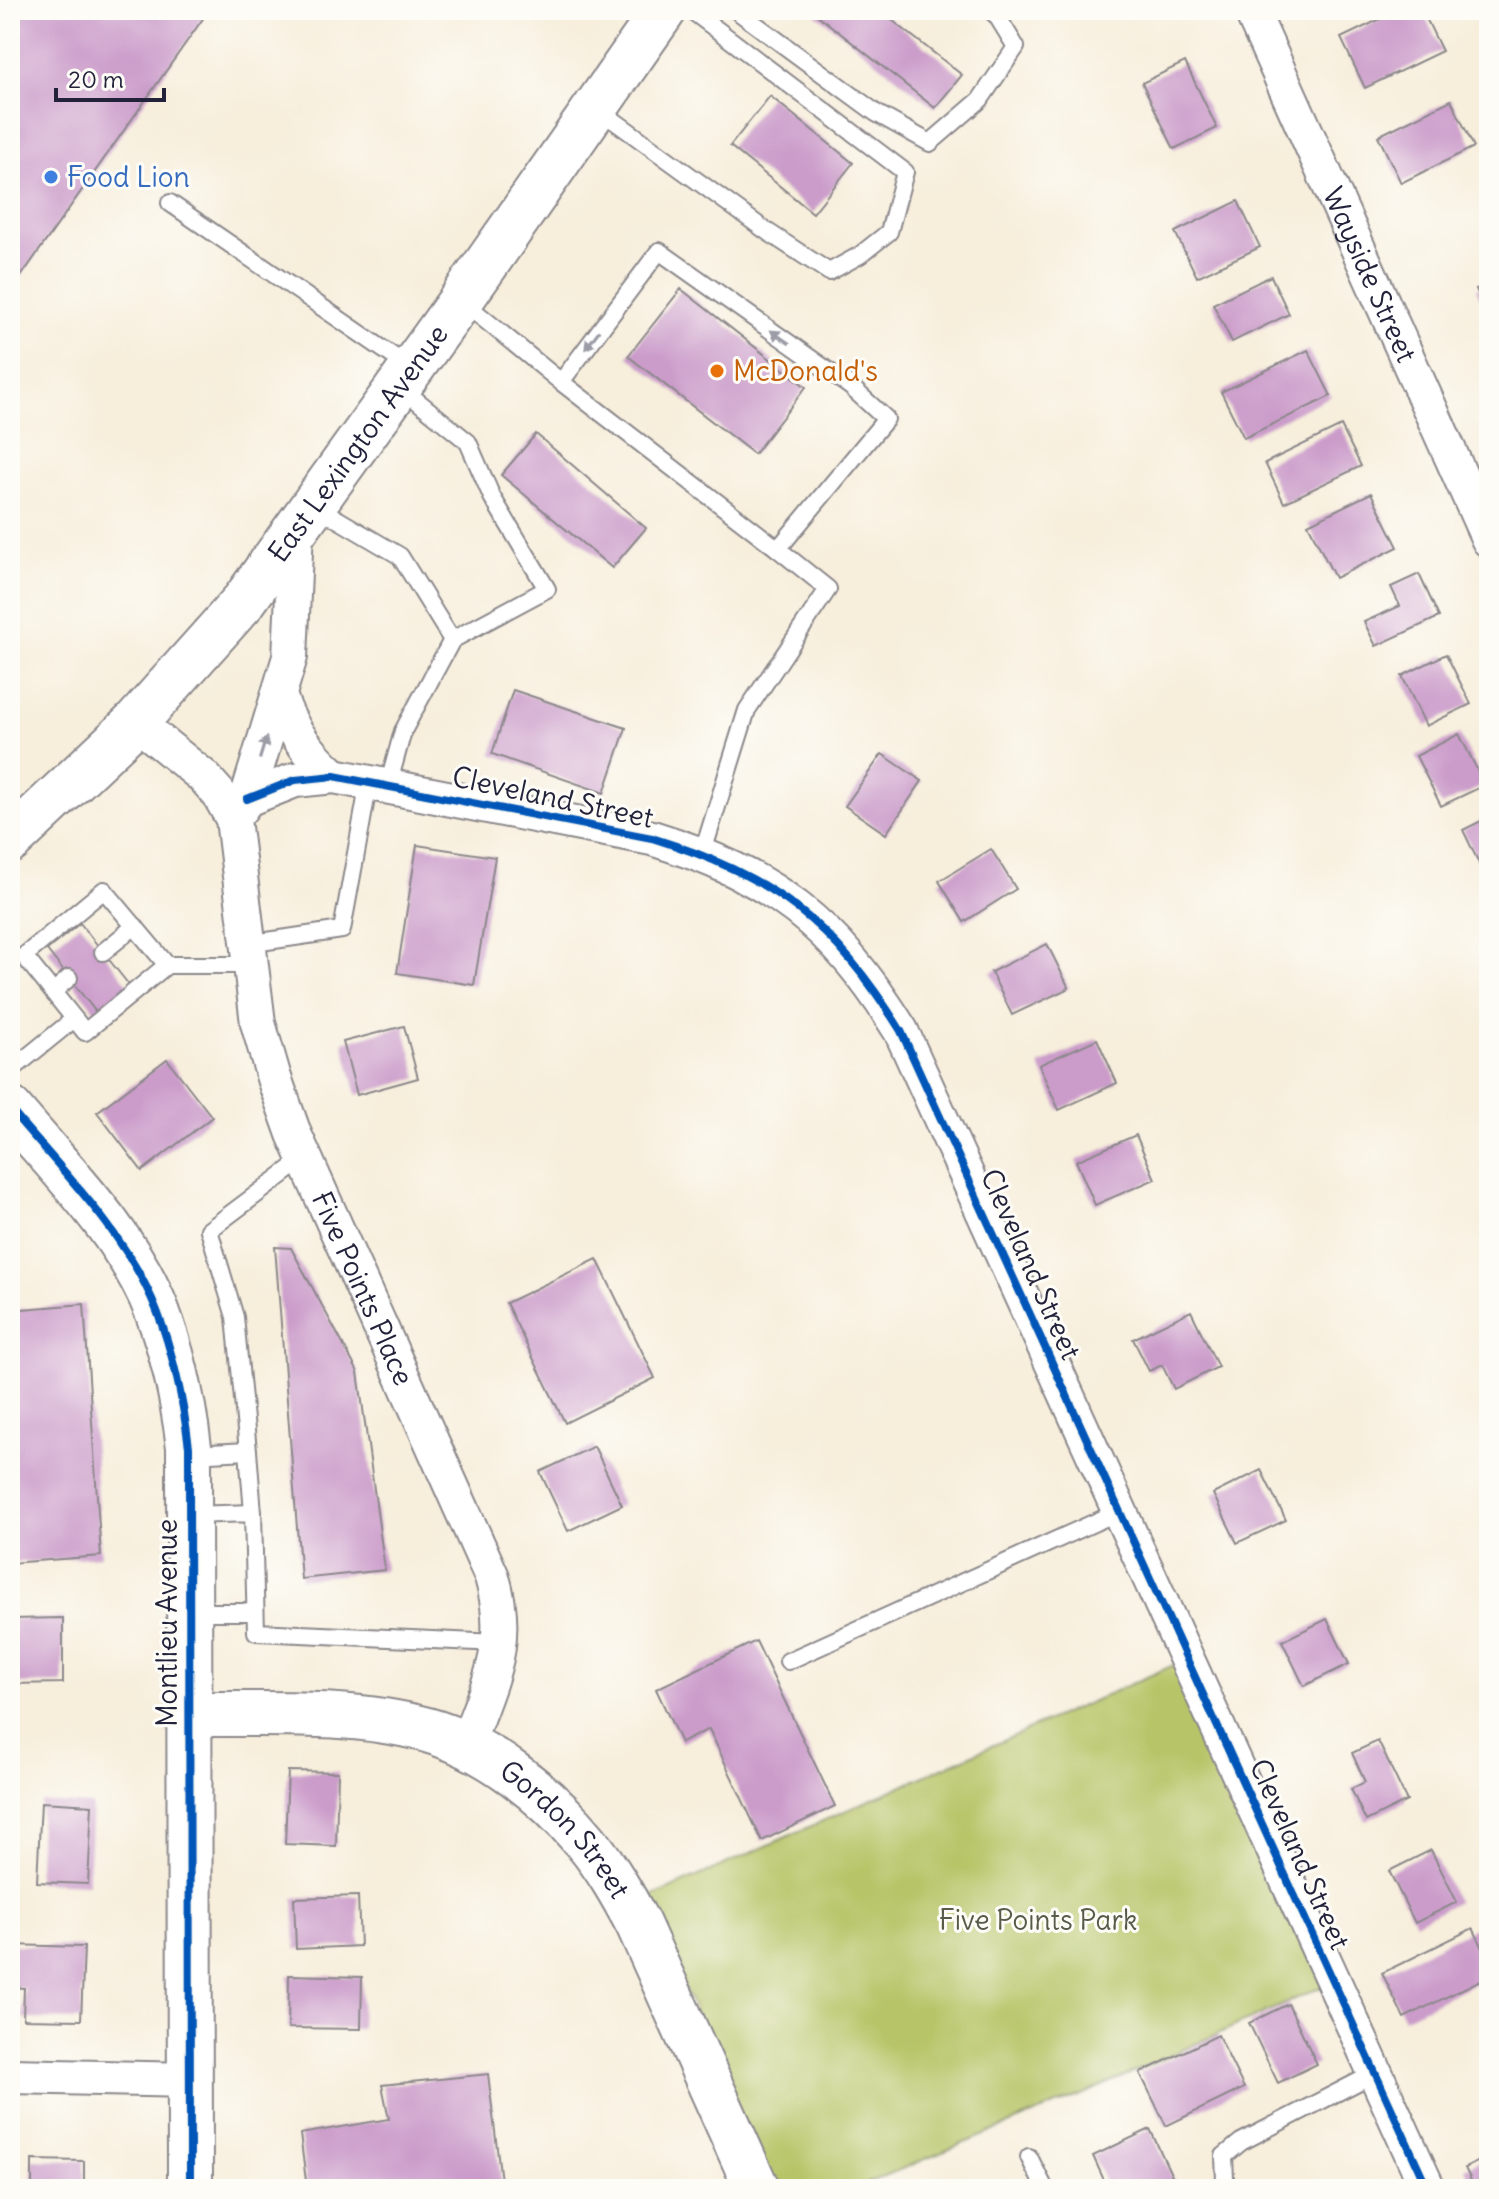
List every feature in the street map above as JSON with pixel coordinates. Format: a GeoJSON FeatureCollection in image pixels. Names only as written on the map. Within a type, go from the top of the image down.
{"type":"FeatureCollection","features":[{"type":"Feature","properties":{"kind":"street","name":"East Lexington Avenue"},"geometry":{"type":"LineString","coordinates":[[10,841],[136,722],[244,601],[461,300],[664,10]]}},
{"type":"Feature","properties":{"kind":"street","name":"Wayside Street"},"geometry":{"type":"LineString","coordinates":[[1251,10],[1489,540]]}},
{"type":"Feature","properties":{"kind":"street","name":"Five Points Place"},"geometry":{"type":"LineString","coordinates":[[305,518],[290,657],[240,809],[248,954],[258,1023],[274,1078],[305,1158],[492,1577],[500,1603],[502,1630],[498,1656],[466,1746]]}},
{"type":"Feature","properties":{"kind":"street"},"geometry":{"type":"LineString","coordinates":[[279,695],[302,745],[334,776]]}},
{"type":"Feature","properties":{"kind":"street","name":"Five Points Place"},"geometry":{"type":"LineString","coordinates":[[136,722],[240,809]]}},
{"type":"Feature","properties":{"kind":"street","name":"Cleveland Street"},"geometry":{"type":"LineString","coordinates":[[240,809],[286,783],[334,776],[652,838],[739,870],[781,895],[820,926],[852,959],[901,1031],[1428,2189]]}},
{"type":"Feature","properties":{"kind":"street","name":"Montlieu Avenue"},"geometry":{"type":"LineString","coordinates":[[10,1109],[101,1218],[133,1264],[156,1309],[183,1400],[189,1515],[190,2189]]}},
{"type":"Feature","properties":{"kind":"street","name":"Gordon Street"},"geometry":{"type":"LineString","coordinates":[[190,1714],[355,1717],[430,1731],[466,1746],[529,1785],[587,1842],[615,1883],[638,1924],[757,2189]]}},
{"type":"Feature","properties":{"kind":"street"},"geometry":{"type":"LineString","coordinates":[[10,2076],[191,2080]]}},
{"type":"Feature","properties":{"kind":"lane"},"geometry":{"type":"LineString","coordinates":[[596,108],[765,230],[829,272],[860,255],[889,232],[905,172],[691,10]]}},
{"type":"Feature","properties":{"kind":"lane"},"geometry":{"type":"LineString","coordinates":[[736,10],[876,113],[930,143],[980,100],[1016,47],[993,13]]}},
{"type":"Feature","properties":{"kind":"lane"},"geometry":{"type":"LineString","coordinates":[[167,965],[104,890],[24,956],[85,1032],[167,965],[248,954],[342,930],[378,784],[452,640],[547,589],[492,497],[468,442],[405,377],[170,203]]}},
{"type":"Feature","properties":{"kind":"lane"},"geometry":{"type":"LineString","coordinates":[[561,382],[659,251],[851,387],[886,419],[778,549]]}},
{"type":"Feature","properties":{"kind":"lane"},"geometry":{"type":"LineString","coordinates":[[461,300],[561,382],[828,589],[747,710],[702,855]]}},
{"type":"Feature","properties":{"kind":"lane"},"geometry":{"type":"LineString","coordinates":[[305,518],[400,556],[452,640]]}},
{"type":"Feature","properties":{"kind":"lane"},"geometry":{"type":"LineString","coordinates":[[103,952],[135,926]]}},
{"type":"Feature","properties":{"kind":"lane"},"geometry":{"type":"LineString","coordinates":[[53,992],[69,978]]}},
{"type":"Feature","properties":{"kind":"lane"},"geometry":{"type":"LineString","coordinates":[[10,1071],[74,1019]]}},
{"type":"Feature","properties":{"kind":"lane"},"geometry":{"type":"LineString","coordinates":[[305,1158],[209,1230],[235,1317],[253,1513],[256,1632],[499,1643]]}},
{"type":"Feature","properties":{"kind":"lane"},"geometry":{"type":"LineString","coordinates":[[188,1455],[248,1451]]}},
{"type":"Feature","properties":{"kind":"lane"},"geometry":{"type":"LineString","coordinates":[[788,1661],[1120,1511]]}},
{"type":"Feature","properties":{"kind":"lane"},"geometry":{"type":"LineString","coordinates":[[189,1515],[253,1513]]}},
{"type":"Feature","properties":{"kind":"lane"},"geometry":{"type":"LineString","coordinates":[[189,1612],[255,1612]]}},
{"type":"Feature","properties":{"kind":"lane"},"geometry":{"type":"LineString","coordinates":[[1228,2189],[1224,2156],[1241,2142],[1375,2073]]}},
{"type":"Feature","properties":{"kind":"lane"},"geometry":{"type":"LineString","coordinates":[[1029,2157],[1045,2189]]}},
{"type":"Feature","properties":{"kind":"green space","name":"Five Points Park"},"geometry":{"type":"Polygon","coordinates":[[[1187,1659],[1326,1985],[1098,2088],[853,2189],[769,2189],[647,1899],[1187,1659]]]}},
{"type":"Feature","properties":{"kind":"building","name":"Food Lion"},"geometry":{"type":"Polygon","coordinates":[[[10,10],[209,10],[10,292],[10,10]]]}},
{"type":"Feature","properties":{"kind":"building"},"geometry":{"type":"Polygon","coordinates":[[[811,10],[879,10],[962,75],[935,108],[811,10]]]}},
{"type":"Feature","properties":{"kind":"building"},"geometry":{"type":"Polygon","coordinates":[[[1399,10],[1422,10],[1442,51],[1365,88],[1341,38],[1399,10]]]}},
{"type":"Feature","properties":{"kind":"building"},"geometry":{"type":"Polygon","coordinates":[[[1185,62],[1217,128],[1174,149],[1142,83],[1185,62]]]}},
{"type":"Feature","properties":{"kind":"building"},"geometry":{"type":"Polygon","coordinates":[[[770,96],[853,163],[813,213],[730,146],[770,96]]]}},
{"type":"Feature","properties":{"kind":"building"},"geometry":{"type":"Polygon","coordinates":[[[1451,100],[1474,147],[1401,183],[1378,136],[1451,100]]]}},
{"type":"Feature","properties":{"kind":"building"},"geometry":{"type":"Polygon","coordinates":[[[1238,201],[1260,247],[1197,277],[1175,232],[1238,201]]]}},
{"type":"Feature","properties":{"kind":"building"},"geometry":{"type":"Polygon","coordinates":[[[1271,276],[1289,314],[1232,342],[1213,304],[1271,276]]]}},
{"type":"Feature","properties":{"kind":"building"},"geometry":{"type":"Polygon","coordinates":[[[1489,283],[1489,316],[1476,289],[1489,283]]]}},
{"type":"Feature","properties":{"kind":"building","name":"McDonald's"},"geometry":{"type":"Polygon","coordinates":[[[681,289],[806,387],[754,454],[628,356],[681,289]]]}},
{"type":"Feature","properties":{"kind":"building"},"geometry":{"type":"Polygon","coordinates":[[[1308,350],[1331,396],[1244,438],[1221,392],[1308,350]]]}},
{"type":"Feature","properties":{"kind":"building"},"geometry":{"type":"Polygon","coordinates":[[[1341,426],[1361,466],[1284,503],[1265,463],[1341,426]]]}},
{"type":"Feature","properties":{"kind":"building"},"geometry":{"type":"Polygon","coordinates":[[[536,434],[646,528],[612,568],[501,475],[536,434]]]}},
{"type":"Feature","properties":{"kind":"building"},"geometry":{"type":"Polygon","coordinates":[[[1371,493],[1398,547],[1335,578],[1308,524],[1371,493]]]}},
{"type":"Feature","properties":{"kind":"building"},"geometry":{"type":"Polygon","coordinates":[[[1419,574],[1439,617],[1376,646],[1364,622],[1400,606],[1391,587],[1419,574]]]}},
{"type":"Feature","properties":{"kind":"building"},"geometry":{"type":"Polygon","coordinates":[[[1446,654],[1471,704],[1426,726],[1402,676],[1446,654]]]}},
{"type":"Feature","properties":{"kind":"building"},"geometry":{"type":"Polygon","coordinates":[[[513,690],[626,728],[604,793],[492,754],[513,690]]]}},
{"type":"Feature","properties":{"kind":"building"},"geometry":{"type":"Polygon","coordinates":[[[1459,734],[1485,785],[1441,806],[1416,756],[1459,734]]]}},
{"type":"Feature","properties":{"kind":"building"},"geometry":{"type":"Polygon","coordinates":[[[882,754],[922,781],[886,834],[845,806],[882,754]]]}},
{"type":"Feature","properties":{"kind":"building"},"geometry":{"type":"Polygon","coordinates":[[[1489,817],[1489,884],[1463,830],[1489,817]]]}},
{"type":"Feature","properties":{"kind":"building"},"geometry":{"type":"Polygon","coordinates":[[[417,845],[495,857],[474,985],[397,973],[417,845]]]}},
{"type":"Feature","properties":{"kind":"building"},"geometry":{"type":"Polygon","coordinates":[[[991,849],[1016,889],[964,922],[939,881],[991,849]]]}},
{"type":"Feature","properties":{"kind":"building"},"geometry":{"type":"Polygon","coordinates":[[[80,923],[129,985],[96,1012],[47,950],[80,923]]]}},
{"type":"Feature","properties":{"kind":"building"},"geometry":{"type":"Polygon","coordinates":[[[1047,944],[1069,988],[1012,1015],[991,972],[1047,944]]]}},
{"type":"Feature","properties":{"kind":"building"},"geometry":{"type":"Polygon","coordinates":[[[404,1026],[418,1078],[357,1095],[343,1042],[404,1026]]]}},
{"type":"Feature","properties":{"kind":"building"},"geometry":{"type":"Polygon","coordinates":[[[1097,1039],[1117,1083],[1059,1110],[1039,1065],[1097,1039]]]}},
{"type":"Feature","properties":{"kind":"building"},"geometry":{"type":"Polygon","coordinates":[[[167,1059],[212,1117],[142,1171],[97,1112],[167,1059]]]}},
{"type":"Feature","properties":{"kind":"building"},"geometry":{"type":"Polygon","coordinates":[[[1136,1135],[1155,1179],[1095,1205],[1076,1161],[1136,1135]]]}},
{"type":"Feature","properties":{"kind":"building"},"geometry":{"type":"Polygon","coordinates":[[[275,1247],[291,1248],[358,1372],[385,1570],[301,1579],[275,1247]]]}},
{"type":"Feature","properties":{"kind":"building"},"geometry":{"type":"Polygon","coordinates":[[[597,1259],[655,1378],[565,1423],[506,1303],[597,1259]]]}},
{"type":"Feature","properties":{"kind":"building"},"geometry":{"type":"Polygon","coordinates":[[[84,1304],[101,1556],[10,1563],[10,1310],[84,1304]]]}},
{"type":"Feature","properties":{"kind":"building"},"geometry":{"type":"Polygon","coordinates":[[[1191,1311],[1218,1367],[1174,1389],[1162,1365],[1149,1371],[1133,1339],[1191,1311]]]}},
{"type":"Feature","properties":{"kind":"building"},"geometry":{"type":"Polygon","coordinates":[[[594,1446],[622,1505],[568,1531],[540,1472],[594,1446]]]}},
{"type":"Feature","properties":{"kind":"building"},"geometry":{"type":"Polygon","coordinates":[[[1261,1470],[1286,1520],[1237,1543],[1213,1494],[1261,1470]]]}},
{"type":"Feature","properties":{"kind":"building"},"geometry":{"type":"Polygon","coordinates":[[[63,1618],[63,1683],[10,1684],[10,1619],[63,1618]]]}},
{"type":"Feature","properties":{"kind":"building"},"geometry":{"type":"Polygon","coordinates":[[[1327,1619],[1349,1664],[1304,1686],[1282,1641],[1327,1619]]]}},
{"type":"Feature","properties":{"kind":"building"},"geometry":{"type":"Polygon","coordinates":[[[756,1641],[835,1806],[762,1841],[709,1729],[681,1743],[656,1689],[756,1641]]]}},
{"type":"Feature","properties":{"kind":"building"},"geometry":{"type":"Polygon","coordinates":[[[1378,1741],[1407,1801],[1366,1821],[1351,1789],[1365,1782],[1352,1753],[1378,1741]]]}},
{"type":"Feature","properties":{"kind":"building"},"geometry":{"type":"Polygon","coordinates":[[[288,1771],[338,1772],[336,1846],[285,1844],[288,1771]]]}},
{"type":"Feature","properties":{"kind":"building"},"geometry":{"type":"Polygon","coordinates":[[[41,1802],[92,1805],[88,1884],[37,1882],[41,1802]]]}},
{"type":"Feature","properties":{"kind":"building"},"geometry":{"type":"Polygon","coordinates":[[[1431,1850],[1457,1902],[1415,1923],[1389,1871],[1431,1850]]]}},
{"type":"Feature","properties":{"kind":"building"},"geometry":{"type":"Polygon","coordinates":[[[358,1896],[360,1946],[296,1949],[294,1898],[358,1896]]]}},
{"type":"Feature","properties":{"kind":"building"},"geometry":{"type":"Polygon","coordinates":[[[1473,1928],[1489,1960],[1489,1976],[1404,2018],[1382,1973],[1473,1928]]]}},
{"type":"Feature","properties":{"kind":"building"},"geometry":{"type":"Polygon","coordinates":[[[10,1945],[84,1947],[81,2020],[23,2019],[24,1988],[10,1987],[10,1945]]]}},
{"type":"Feature","properties":{"kind":"building"},"geometry":{"type":"Polygon","coordinates":[[[289,1975],[362,1977],[361,2029],[288,2028],[289,1975]]]}},
{"type":"Feature","properties":{"kind":"building"},"geometry":{"type":"Polygon","coordinates":[[[1288,2004],[1317,2064],[1278,2083],[1249,2023],[1288,2004]]]}},
{"type":"Feature","properties":{"kind":"building"},"geometry":{"type":"Polygon","coordinates":[[[1218,2035],[1244,2088],[1166,2126],[1140,2073],[1218,2035]]]}},
{"type":"Feature","properties":{"kind":"building"},"geometry":{"type":"Polygon","coordinates":[[[488,2074],[502,2189],[307,2189],[300,2134],[389,2119],[382,2085],[488,2074]]]}},
{"type":"Feature","properties":{"kind":"building"},"geometry":{"type":"Polygon","coordinates":[[[1150,2129],[1178,2189],[1108,2189],[1093,2156],[1150,2129]]]}},
{"type":"Feature","properties":{"kind":"building"},"geometry":{"type":"Polygon","coordinates":[[[1489,2156],[1489,2189],[1475,2189],[1465,2168],[1489,2156]]]}},
{"type":"Feature","properties":{"kind":"building"},"geometry":{"type":"Polygon","coordinates":[[[32,2160],[84,2161],[84,2189],[32,2189],[32,2160]]]}},
{"type":"Feature","properties":{"kind":"cycle path"},"geometry":{"type":"LineString","coordinates":[[247,799],[295,780],[334,776],[652,838],[733,869],[767,887],[825,932],[851,961],[901,1031],[1428,2189]]}},
{"type":"Feature","properties":{"kind":"cycle path"},"geometry":{"type":"LineString","coordinates":[[10,1109],[92,1204],[129,1256],[163,1328],[184,1412],[189,1447],[190,2189]]}},
{"type":"Feature","properties":{"kind":"place","name":"Food Lion"},"geometry":{"type":"Point","coordinates":[51,177]}},
{"type":"Feature","properties":{"kind":"place","name":"McDonald's"},"geometry":{"type":"Point","coordinates":[717,371]}}]}
